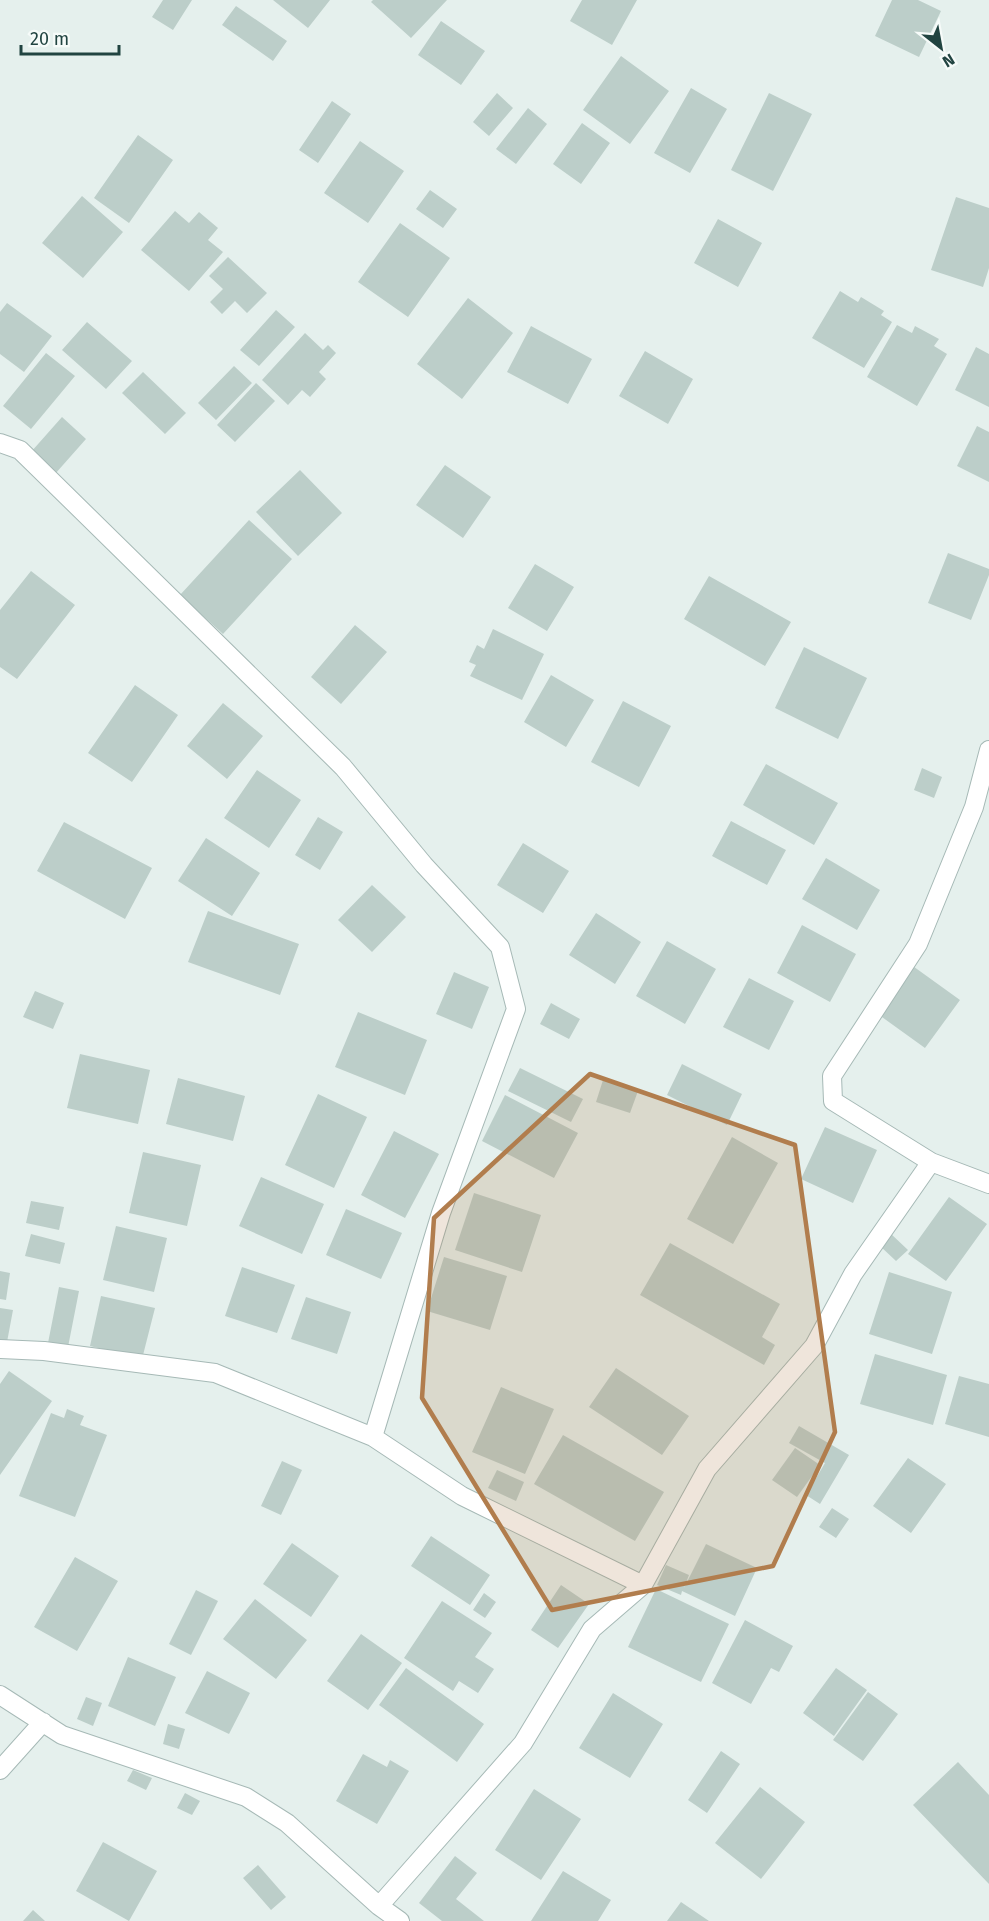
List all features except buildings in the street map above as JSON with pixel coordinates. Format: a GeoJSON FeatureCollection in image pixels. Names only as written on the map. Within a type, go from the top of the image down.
{"type":"FeatureCollection","features":[{"type":"Feature","properties":{"kind":"street"},"geometry":{"type":"LineString","coordinates":[[0,442],[20,450],[343,767],[424,865],[500,947],[516,1009],[441,1213],[372,1437]]}},
{"type":"Feature","properties":{"kind":"street"},"geometry":{"type":"LineString","coordinates":[[989,750],[974,807],[918,944],[832,1076],[832,1101],[931,1162],[989,1184]]}},
{"type":"Feature","properties":{"kind":"street"},"geometry":{"type":"LineString","coordinates":[[379,1906],[523,1743],[592,1629],[643,1585],[707,1469],[814,1346],[854,1274],[931,1162]]}},
{"type":"Feature","properties":{"kind":"street"},"geometry":{"type":"LineString","coordinates":[[0,1349],[44,1351],[215,1374],[372,1437],[462,1496],[643,1585]]}},
{"type":"Feature","properties":{"kind":"street"},"geometry":{"type":"LineString","coordinates":[[0,1695],[62,1735],[246,1797],[287,1823],[379,1906],[400,1921]]}},
{"type":"Feature","properties":{"kind":"street"},"geometry":{"type":"LineString","coordinates":[[0,1770],[43,1722]]}},
{"type":"Feature","properties":{"kind":"highlighted area"},"geometry":{"type":"Polygon","coordinates":[[[590,1074],[795,1145],[835,1432],[773,1566],[552,1610],[422,1398],[434,1218],[590,1074]]]}}]}
